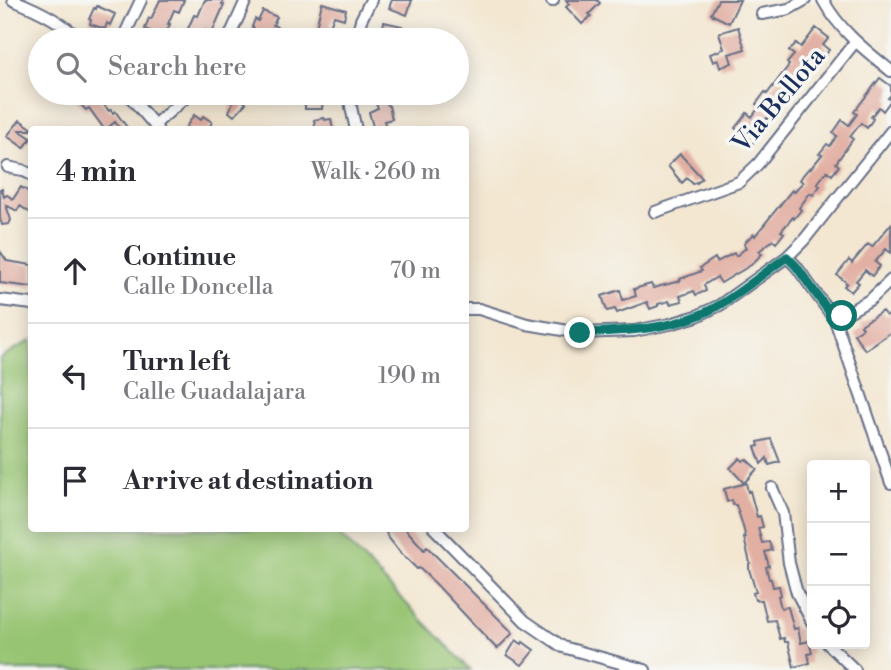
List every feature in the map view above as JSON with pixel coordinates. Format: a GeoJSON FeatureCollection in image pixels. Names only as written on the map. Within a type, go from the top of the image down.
{"type":"FeatureCollection","features":[{"type":"Feature","properties":{"kind":"street"},"geometry":{"type":"LineString","coordinates":[[13,0],[33,4],[66,28]]}},
{"type":"Feature","properties":{"kind":"street"},"geometry":{"type":"LineString","coordinates":[[128,28],[141,0]]}},
{"type":"Feature","properties":{"kind":"street"},"geometry":{"type":"LineString","coordinates":[[233,28],[246,0]]}},
{"type":"Feature","properties":{"kind":"street"},"geometry":{"type":"LineString","coordinates":[[359,28],[371,0]]}},
{"type":"Feature","properties":{"kind":"street"},"geometry":{"type":"LineString","coordinates":[[762,14],[789,9],[805,0]]}},
{"type":"Feature","properties":{"kind":"street"},"geometry":{"type":"LineString","coordinates":[[823,0],[832,17],[855,42],[891,71]]}},
{"type":"Feature","properties":{"kind":"street","name":"Via Bellota"},"geometry":{"type":"LineString","coordinates":[[655,212],[738,182],[758,164],[855,42]]}},
{"type":"Feature","properties":{"kind":"street"},"geometry":{"type":"LineString","coordinates":[[137,105],[155,126]]}},
{"type":"Feature","properties":{"kind":"street"},"geometry":{"type":"LineString","coordinates":[[157,126],[179,105]]}},
{"type":"Feature","properties":{"kind":"street"},"geometry":{"type":"LineString","coordinates":[[351,105],[355,126]]}},
{"type":"Feature","properties":{"kind":"street"},"geometry":{"type":"LineString","coordinates":[[469,309],[479,309],[527,324],[580,333],[634,331],[696,316],[720,305],[787,257],[804,240],[891,131]]}},
{"type":"Feature","properties":{"kind":"street"},"geometry":{"type":"LineString","coordinates":[[8,167],[28,173]]}},
{"type":"Feature","properties":{"kind":"street"},"geometry":{"type":"LineString","coordinates":[[787,257],[835,320],[891,483]]}},
{"type":"Feature","properties":{"kind":"street"},"geometry":{"type":"LineString","coordinates":[[835,320],[871,299],[891,280]]}},
{"type":"Feature","properties":{"kind":"street"},"geometry":{"type":"LineString","coordinates":[[0,300],[28,304]]}},
{"type":"Feature","properties":{"kind":"street"},"geometry":{"type":"LineString","coordinates":[[772,488],[783,513],[789,563],[797,593],[807,612]]}},
{"type":"Feature","properties":{"kind":"street"},"geometry":{"type":"LineString","coordinates":[[438,532],[525,621],[563,647],[645,670]]}},
{"type":"Feature","properties":{"kind":"street"},"geometry":{"type":"LineString","coordinates":[[833,649],[855,670]]}},
{"type":"Feature","properties":{"kind":"green space"},"geometry":{"type":"Polygon","coordinates":[[[28,342],[28,532],[337,532],[471,670],[0,670],[0,358],[28,342]]]}},
{"type":"Feature","properties":{"kind":"building"},"geometry":{"type":"Polygon","coordinates":[[[160,0],[184,0],[179,12],[174,10],[168,28],[145,28],[149,18],[151,19],[160,0]]]}},
{"type":"Feature","properties":{"kind":"building"},"geometry":{"type":"Polygon","coordinates":[[[205,0],[224,0],[214,28],[188,28],[194,15],[198,16],[205,0]]]}},
{"type":"Feature","properties":{"kind":"building"},"geometry":{"type":"Polygon","coordinates":[[[392,0],[412,0],[407,15],[389,8],[392,0]]]}},
{"type":"Feature","properties":{"kind":"building"},"geometry":{"type":"Polygon","coordinates":[[[566,0],[597,0],[600,3],[582,24],[566,7],[569,4],[566,0]]]}},
{"type":"Feature","properties":{"kind":"building"},"geometry":{"type":"Polygon","coordinates":[[[718,0],[740,0],[729,23],[711,14],[718,0]]]}},
{"type":"Feature","properties":{"kind":"building"},"geometry":{"type":"Polygon","coordinates":[[[322,3],[346,10],[344,19],[334,16],[330,28],[316,28],[322,3]]]}},
{"type":"Feature","properties":{"kind":"building"},"geometry":{"type":"Polygon","coordinates":[[[97,6],[115,14],[110,25],[107,23],[105,28],[102,28],[90,24],[89,19],[94,8],[97,6]]]}},
{"type":"Feature","properties":{"kind":"building"},"geometry":{"type":"Polygon","coordinates":[[[263,11],[277,17],[273,25],[277,27],[252,27],[255,19],[258,21],[263,11]]]}},
{"type":"Feature","properties":{"kind":"building"},"geometry":{"type":"Polygon","coordinates":[[[384,22],[402,26],[402,28],[382,28],[384,22]]]}},
{"type":"Feature","properties":{"kind":"building"},"geometry":{"type":"Polygon","coordinates":[[[738,27],[745,49],[729,54],[732,63],[720,68],[718,60],[713,62],[710,54],[724,49],[719,33],[738,27]]]}},
{"type":"Feature","properties":{"kind":"building"},"geometry":{"type":"Polygon","coordinates":[[[816,28],[829,38],[823,45],[829,50],[822,60],[817,56],[809,66],[812,69],[803,80],[800,77],[792,88],[795,91],[788,100],[783,96],[773,109],[776,111],[755,133],[758,136],[751,145],[735,128],[747,113],[752,117],[759,107],[756,104],[789,65],[787,63],[794,55],[789,51],[796,43],[801,47],[816,28]]]}},
{"type":"Feature","properties":{"kind":"building"},"geometry":{"type":"Polygon","coordinates":[[[880,78],[891,86],[891,95],[888,98],[891,100],[883,111],[879,107],[867,128],[861,123],[836,163],[839,166],[832,175],[827,171],[817,184],[820,186],[813,195],[810,193],[799,208],[801,210],[781,231],[784,233],[776,243],[773,240],[759,251],[762,254],[751,265],[721,283],[717,277],[704,285],[706,291],[696,295],[694,291],[680,296],[682,301],[670,304],[669,301],[650,309],[647,302],[617,313],[615,309],[607,311],[602,296],[620,290],[623,300],[636,296],[634,289],[651,284],[653,288],[680,281],[702,271],[700,268],[715,258],[717,262],[734,253],[736,256],[746,248],[744,244],[747,240],[754,234],[755,236],[792,190],[794,192],[803,182],[800,180],[803,175],[822,155],[819,154],[827,144],[830,146],[837,136],[833,133],[842,120],[849,125],[857,114],[854,112],[880,78]]]}},
{"type":"Feature","properties":{"kind":"building"},"geometry":{"type":"Polygon","coordinates":[[[81,105],[104,105],[109,111],[115,111],[126,126],[118,126],[115,122],[110,126],[102,126],[89,108],[86,110],[81,105]]]}},
{"type":"Feature","properties":{"kind":"building"},"geometry":{"type":"Polygon","coordinates":[[[232,105],[244,105],[234,116],[229,112],[232,105]]]}},
{"type":"Feature","properties":{"kind":"building"},"geometry":{"type":"Polygon","coordinates":[[[305,105],[322,105],[322,109],[305,109],[305,105]]]}},
{"type":"Feature","properties":{"kind":"building"},"geometry":{"type":"Polygon","coordinates":[[[376,105],[389,106],[392,119],[384,121],[386,126],[373,126],[369,112],[378,108],[376,105]]]}},
{"type":"Feature","properties":{"kind":"building"},"geometry":{"type":"Polygon","coordinates":[[[194,115],[201,120],[203,116],[212,122],[210,126],[187,126],[194,115]]]}},
{"type":"Feature","properties":{"kind":"building"},"geometry":{"type":"Polygon","coordinates":[[[331,119],[332,126],[315,126],[314,120],[331,119]]]}},
{"type":"Feature","properties":{"kind":"building"},"geometry":{"type":"Polygon","coordinates":[[[20,120],[28,126],[28,130],[19,130],[28,136],[24,148],[7,136],[20,120]]]}},
{"type":"Feature","properties":{"kind":"building"},"geometry":{"type":"Polygon","coordinates":[[[680,154],[702,178],[697,183],[693,184],[687,178],[682,183],[668,166],[680,154]]]}},
{"type":"Feature","properties":{"kind":"building"},"geometry":{"type":"Polygon","coordinates":[[[21,187],[28,191],[28,211],[20,206],[17,211],[6,205],[11,220],[9,224],[2,225],[0,189],[4,197],[7,195],[13,199],[21,187]]]}},
{"type":"Feature","properties":{"kind":"building"},"geometry":{"type":"Polygon","coordinates":[[[891,224],[891,253],[886,249],[875,262],[880,266],[872,276],[865,270],[851,292],[844,286],[847,283],[837,275],[849,260],[852,263],[868,244],[872,247],[891,224]]]}},
{"type":"Feature","properties":{"kind":"building"},"geometry":{"type":"Polygon","coordinates":[[[0,251],[7,261],[28,264],[28,286],[0,283],[0,251]]]}},
{"type":"Feature","properties":{"kind":"building"},"geometry":{"type":"Polygon","coordinates":[[[882,311],[886,316],[891,313],[891,332],[865,350],[854,334],[863,328],[861,325],[882,311]]]}},
{"type":"Feature","properties":{"kind":"building"},"geometry":{"type":"Polygon","coordinates":[[[771,439],[780,462],[769,465],[767,458],[761,464],[755,447],[759,446],[758,442],[771,439]]]}},
{"type":"Feature","properties":{"kind":"building"},"geometry":{"type":"Polygon","coordinates":[[[740,458],[743,461],[746,459],[757,469],[744,483],[730,468],[740,458]]]}},
{"type":"Feature","properties":{"kind":"building"},"geometry":{"type":"Polygon","coordinates":[[[746,483],[748,492],[750,491],[757,517],[760,516],[763,527],[758,528],[762,543],[769,542],[772,550],[765,552],[769,579],[773,587],[779,586],[781,608],[788,607],[794,629],[798,628],[801,643],[807,642],[807,649],[811,649],[812,653],[808,654],[810,663],[794,667],[788,642],[785,642],[784,638],[780,639],[775,620],[767,621],[762,600],[755,600],[753,593],[756,592],[749,569],[742,523],[736,505],[733,505],[732,500],[727,502],[724,489],[746,483]]]}},
{"type":"Feature","properties":{"kind":"building"},"geometry":{"type":"Polygon","coordinates":[[[386,532],[408,532],[424,550],[427,547],[513,633],[497,649],[386,532]]]}},
{"type":"Feature","properties":{"kind":"building"},"geometry":{"type":"Polygon","coordinates":[[[516,640],[534,650],[522,665],[507,655],[516,640]]]}},
{"type":"Feature","properties":{"kind":"route"},"geometry":{"type":"LineString","coordinates":[[580,333],[634,331],[696,316],[720,305],[787,257],[835,320],[842,316]]}}]}
